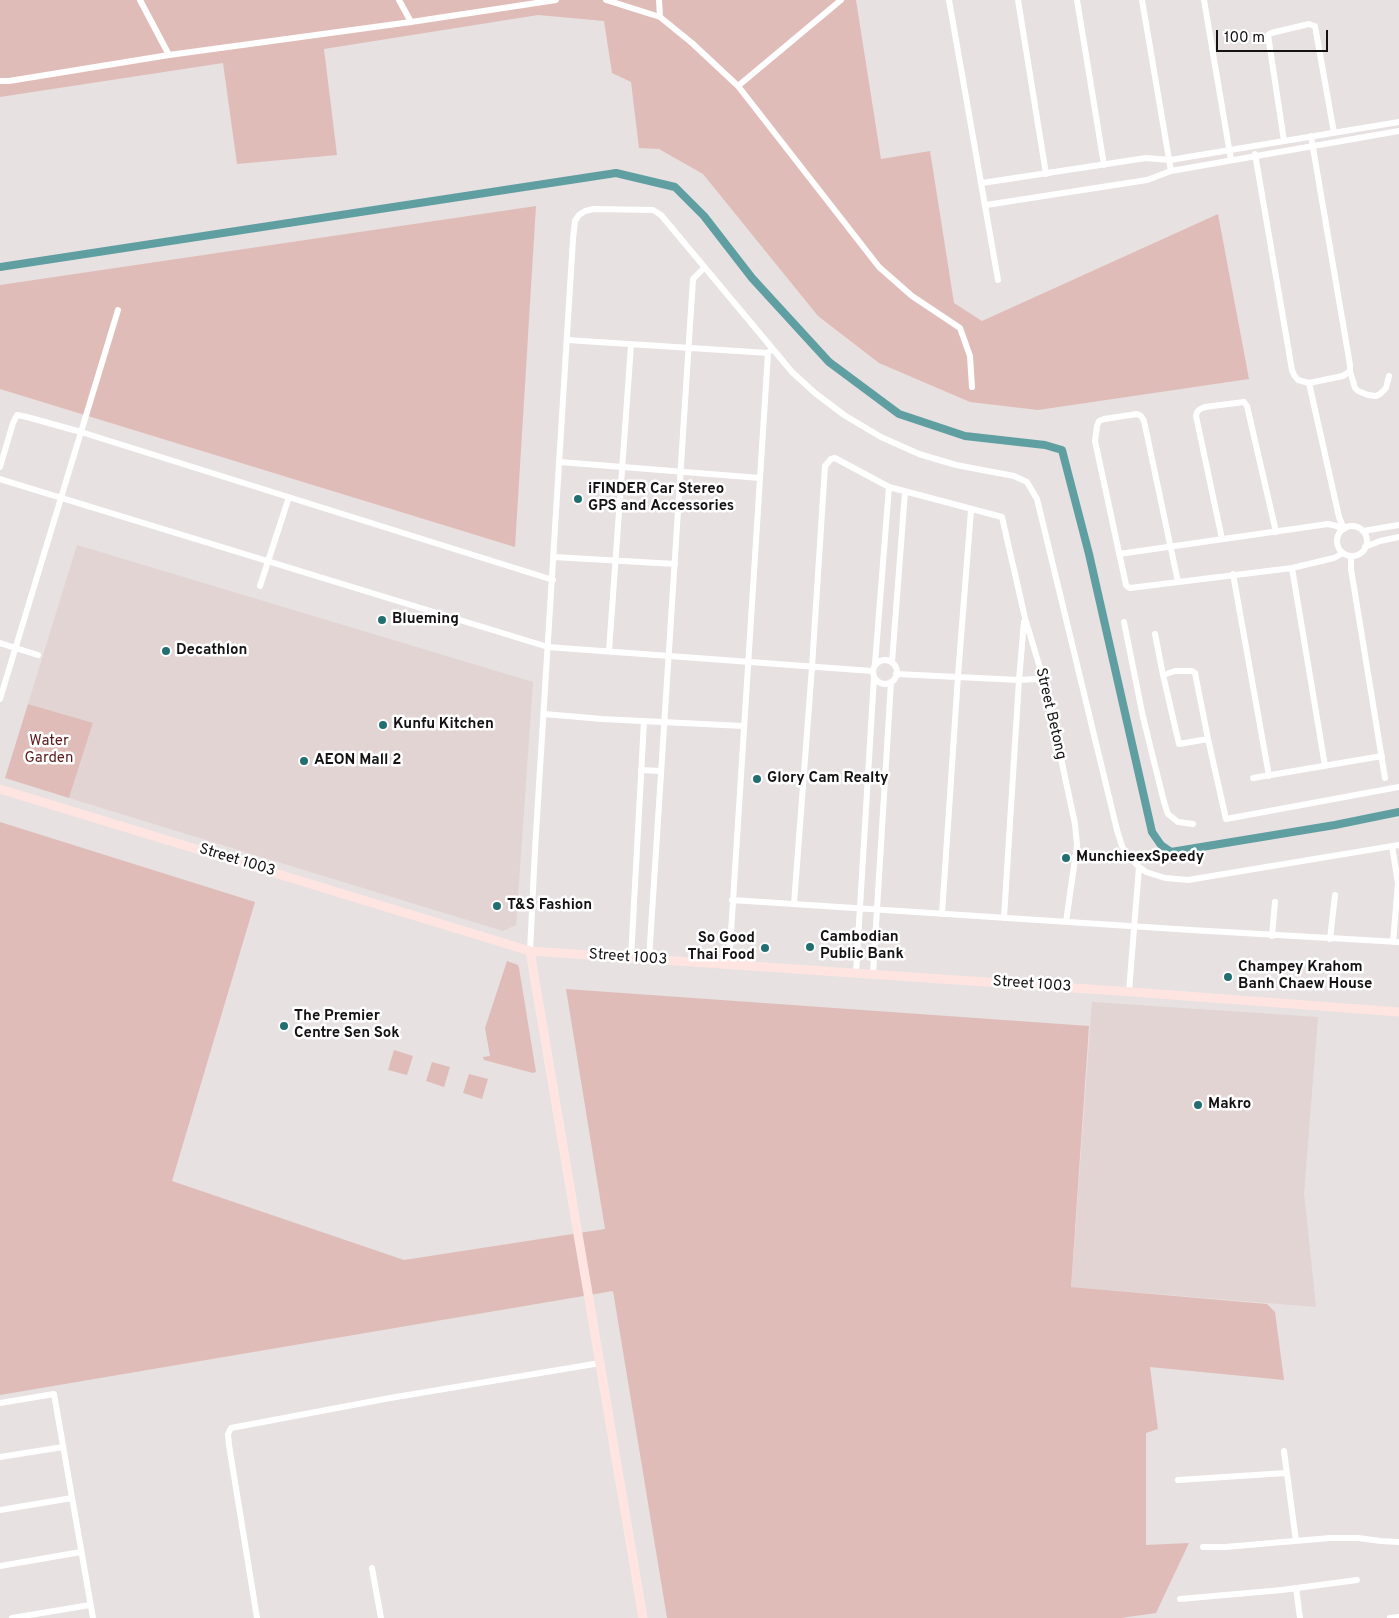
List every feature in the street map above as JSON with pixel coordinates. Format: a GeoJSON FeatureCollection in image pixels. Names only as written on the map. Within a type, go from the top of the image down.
{"type":"FeatureCollection","features":[{"type":"Feature","properties":{"kind":"main road","name":"Street 1003"},"geometry":{"type":"LineString","coordinates":[[0,789],[530,951],[1129,991],[1399,1012]]}},
{"type":"Feature","properties":{"kind":"main road"},"geometry":{"type":"LineString","coordinates":[[530,951],[643,1618]]}},
{"type":"Feature","properties":{"kind":"street"},"geometry":{"type":"LineString","coordinates":[[140,0],[169,55]]}},
{"type":"Feature","properties":{"kind":"street"},"geometry":{"type":"LineString","coordinates":[[399,0],[411,22]]}},
{"type":"Feature","properties":{"kind":"street"},"geometry":{"type":"LineString","coordinates":[[0,81],[556,0]]}},
{"type":"Feature","properties":{"kind":"street"},"geometry":{"type":"LineString","coordinates":[[606,0],[660,17],[692,43],[738,86],[879,267],[912,296],[960,328],[970,356],[972,386]]}},
{"type":"Feature","properties":{"kind":"street"},"geometry":{"type":"LineString","coordinates":[[659,0],[660,17]]}},
{"type":"Feature","properties":{"kind":"street"},"geometry":{"type":"LineString","coordinates":[[738,86],[841,0]]}},
{"type":"Feature","properties":{"kind":"street"},"geometry":{"type":"LineString","coordinates":[[949,0],[998,280]]}},
{"type":"Feature","properties":{"kind":"street"},"geometry":{"type":"LineString","coordinates":[[1018,0],[1046,174]]}},
{"type":"Feature","properties":{"kind":"street"},"geometry":{"type":"LineString","coordinates":[[1077,0],[1104,165]]}},
{"type":"Feature","properties":{"kind":"street"},"geometry":{"type":"LineString","coordinates":[[1142,0],[1171,171]]}},
{"type":"Feature","properties":{"kind":"street"},"geometry":{"type":"LineString","coordinates":[[1204,0],[1231,160]]}},
{"type":"Feature","properties":{"kind":"street"},"geometry":{"type":"LineString","coordinates":[[1284,141],[1268,35],[1309,24],[1315,26],[1334,133]]}},
{"type":"Feature","properties":{"kind":"street"},"geometry":{"type":"LineString","coordinates":[[982,183],[1146,158],[1170,160],[1399,122]]}},
{"type":"Feature","properties":{"kind":"street"},"geometry":{"type":"LineString","coordinates":[[986,205],[1147,180],[1171,171],[1399,131]]}},
{"type":"Feature","properties":{"kind":"street"},"geometry":{"type":"LineString","coordinates":[[1311,136],[1350,371],[1355,388],[1368,395],[1376,396],[1386,388],[1389,376]]}},
{"type":"Feature","properties":{"kind":"street"},"geometry":{"type":"LineString","coordinates":[[1254,146],[1292,370],[1298,380],[1309,383],[1343,376],[1350,371]]}},
{"type":"Feature","properties":{"kind":"street"},"geometry":{"type":"LineString","coordinates":[[530,951],[575,221],[585,211],[653,210],[661,215],[770,351],[815,393],[844,415],[881,437],[938,461],[1014,476],[1027,482],[1036,500],[1117,830],[1126,854],[1139,867],[1146,872],[1164,878],[1188,880],[1395,846],[1398,883],[1396,942],[1272,936],[732,900]]}},
{"type":"Feature","properties":{"kind":"street"},"geometry":{"type":"LineString","coordinates":[[650,959],[693,279],[704,268]]}},
{"type":"Feature","properties":{"kind":"street"},"geometry":{"type":"LineString","coordinates":[[0,699],[118,310]]}},
{"type":"Feature","properties":{"kind":"street"},"geometry":{"type":"LineString","coordinates":[[567,340],[631,345],[770,351]]}},
{"type":"Feature","properties":{"kind":"street"},"geometry":{"type":"LineString","coordinates":[[608,651],[631,345]]}},
{"type":"Feature","properties":{"kind":"street"},"geometry":{"type":"LineString","coordinates":[[728,964],[770,351]]}},
{"type":"Feature","properties":{"kind":"street"},"geometry":{"type":"LineString","coordinates":[[1309,383],[1343,529]]}},
{"type":"Feature","properties":{"kind":"street"},"geometry":{"type":"LineString","coordinates":[[1222,540],[1196,416],[1197,412],[1205,407],[1244,402],[1247,406],[1276,532]]}},
{"type":"Feature","properties":{"kind":"street"},"geometry":{"type":"LineString","coordinates":[[1178,582],[1144,421],[1137,414],[1104,418],[1099,422],[1094,436],[1119,554],[1128,587],[1178,582],[1233,574],[1292,568],[1334,558],[1343,553]]}},
{"type":"Feature","properties":{"kind":"street"},"geometry":{"type":"LineString","coordinates":[[0,467],[17,415],[81,432],[552,580]]}},
{"type":"Feature","properties":{"kind":"street"},"geometry":{"type":"LineString","coordinates":[[794,904],[812,667],[824,466],[831,458],[840,460],[889,487],[971,510],[942,914]]}},
{"type":"Feature","properties":{"kind":"street"},"geometry":{"type":"LineString","coordinates":[[560,462],[760,478]]}},
{"type":"Feature","properties":{"kind":"street"},"geometry":{"type":"LineString","coordinates":[[0,479],[548,647],[812,667],[873,674],[881,684],[891,682]]}},
{"type":"Feature","properties":{"kind":"street"},"geometry":{"type":"LineString","coordinates":[[856,973],[873,674],[876,664],[889,487]]}},
{"type":"Feature","properties":{"kind":"street"},"geometry":{"type":"LineString","coordinates":[[873,974],[891,682],[896,674],[895,666],[892,662],[906,492]]}},
{"type":"Feature","properties":{"kind":"street"},"geometry":{"type":"LineString","coordinates":[[260,586],[289,497]]}},
{"type":"Feature","properties":{"kind":"street","name":"Street Betong"},"geometry":{"type":"LineString","coordinates":[[971,510],[1002,517],[1025,618],[1046,688],[1075,824],[1077,845],[1066,922]]}},
{"type":"Feature","properties":{"kind":"street"},"geometry":{"type":"LineString","coordinates":[[1119,554],[1328,524],[1343,529]]}},
{"type":"Feature","properties":{"kind":"street"},"geometry":{"type":"LineString","coordinates":[[1399,526],[1363,531],[1354,526],[1343,529],[1338,535],[1337,540],[1338,546],[1343,553],[1351,556],[1359,554],[1365,547],[1380,541],[1399,537]]}},
{"type":"Feature","properties":{"kind":"street"},"geometry":{"type":"LineString","coordinates":[[1363,531],[1366,538],[1365,547]]}},
{"type":"Feature","properties":{"kind":"street"},"geometry":{"type":"LineString","coordinates":[[1351,556],[1351,569],[1385,778]]}},
{"type":"Feature","properties":{"kind":"street"},"geometry":{"type":"LineString","coordinates":[[554,557],[675,564]]}},
{"type":"Feature","properties":{"kind":"street"},"geometry":{"type":"LineString","coordinates":[[1292,568],[1325,766]]}},
{"type":"Feature","properties":{"kind":"street"},"geometry":{"type":"LineString","coordinates":[[1233,574],[1268,776]]}},
{"type":"Feature","properties":{"kind":"street"},"geometry":{"type":"LineString","coordinates":[[1004,918],[1019,680],[1025,618]]}},
{"type":"Feature","properties":{"kind":"street"},"geometry":{"type":"LineString","coordinates":[[1124,622],[1143,718],[1168,814],[1178,822],[1193,824]]}},
{"type":"Feature","properties":{"kind":"street"},"geometry":{"type":"LineString","coordinates":[[1155,634],[1179,744],[1208,739]]}},
{"type":"Feature","properties":{"kind":"street"},"geometry":{"type":"LineString","coordinates":[[0,643],[38,655]]}},
{"type":"Feature","properties":{"kind":"street"},"geometry":{"type":"LineString","coordinates":[[876,664],[885,660],[892,662]]}},
{"type":"Feature","properties":{"kind":"street"},"geometry":{"type":"LineString","coordinates":[[1163,675],[1175,671],[1192,671],[1195,673],[1226,819],[1399,787]]}},
{"type":"Feature","properties":{"kind":"street"},"geometry":{"type":"LineString","coordinates":[[896,674],[1019,680],[1036,679],[1046,688]]}},
{"type":"Feature","properties":{"kind":"street"},"geometry":{"type":"LineString","coordinates":[[544,714],[743,726]]}},
{"type":"Feature","properties":{"kind":"street"},"geometry":{"type":"LineString","coordinates":[[630,958],[644,721]]}},
{"type":"Feature","properties":{"kind":"street"},"geometry":{"type":"LineString","coordinates":[[1253,778],[1382,756]]}},
{"type":"Feature","properties":{"kind":"street"},"geometry":{"type":"LineString","coordinates":[[641,770],[661,771]]}},
{"type":"Feature","properties":{"kind":"street"},"geometry":{"type":"LineString","coordinates":[[1129,991],[1139,867]]}},
{"type":"Feature","properties":{"kind":"street"},"geometry":{"type":"LineString","coordinates":[[1330,939],[1335,894]]}},
{"type":"Feature","properties":{"kind":"street"},"geometry":{"type":"LineString","coordinates":[[1272,936],[1275,902]]}},
{"type":"Feature","properties":{"kind":"street"},"geometry":{"type":"LineString","coordinates":[[257,1618],[229,1445],[228,1434],[231,1428],[600,1363]]}},
{"type":"Feature","properties":{"kind":"street"},"geometry":{"type":"LineString","coordinates":[[0,1403],[54,1394],[93,1618]]}},
{"type":"Feature","properties":{"kind":"street"},"geometry":{"type":"LineString","coordinates":[[0,1457],[63,1447]]}},
{"type":"Feature","properties":{"kind":"street"},"geometry":{"type":"LineString","coordinates":[[1284,1451],[1296,1541]]}},
{"type":"Feature","properties":{"kind":"street"},"geometry":{"type":"LineString","coordinates":[[1178,1480],[1286,1473]]}},
{"type":"Feature","properties":{"kind":"street"},"geometry":{"type":"LineString","coordinates":[[0,1510],[72,1498]]}},
{"type":"Feature","properties":{"kind":"street"},"geometry":{"type":"LineString","coordinates":[[1203,1547],[1225,1547],[1330,1538],[1358,1538],[1399,1542]]}},
{"type":"Feature","properties":{"kind":"street"},"geometry":{"type":"LineString","coordinates":[[0,1566],[81,1552]]}},
{"type":"Feature","properties":{"kind":"street"},"geometry":{"type":"LineString","coordinates":[[372,1568],[381,1618]]}},
{"type":"Feature","properties":{"kind":"street"},"geometry":{"type":"LineString","coordinates":[[1180,1599],[1357,1580]]}},
{"type":"Feature","properties":{"kind":"street"},"geometry":{"type":"LineString","coordinates":[[1296,1588],[1300,1618]]}},
{"type":"Feature","properties":{"kind":"street"},"geometry":{"type":"LineString","coordinates":[[12,1618],[90,1605]]}},
{"type":"Feature","properties":{"kind":"street"},"geometry":{"type":"LineString","coordinates":[[1390,1618],[1399,1616]]}},
{"type":"Feature","properties":{"kind":"shaded area","name":"AEON Mall 2"},"geometry":{"type":"Polygon","coordinates":[[[77,545],[533,682],[516,925],[503,931],[69,798],[93,724],[28,704],[77,545]]]}},
{"type":"Feature","properties":{"kind":"shaded area","name":"Makro"},"geometry":{"type":"Polygon","coordinates":[[[1092,1002],[1318,1017],[1304,1193],[1316,1307],[1071,1287],[1092,1002]]]}},
{"type":"Feature","properties":{"kind":"green space"},"geometry":{"type":"Polygon","coordinates":[[[0,0],[856,0],[881,159],[930,151],[954,303],[982,321],[1218,214],[1249,379],[1038,410],[970,402],[879,363],[818,316],[703,174],[659,149],[639,148],[631,82],[612,73],[604,21],[538,15],[324,49],[337,155],[237,164],[223,63],[0,97],[0,0]]]}},
{"type":"Feature","properties":{"kind":"green space"},"geometry":{"type":"Polygon","coordinates":[[[536,206],[515,547],[0,389],[0,285],[536,206]]]}},
{"type":"Feature","properties":{"kind":"green space","name":"Water Garden"},"geometry":{"type":"Polygon","coordinates":[[[28,704],[93,723],[69,798],[5,778],[28,704]]]}},
{"type":"Feature","properties":{"kind":"green space"},"geometry":{"type":"Polygon","coordinates":[[[0,822],[255,902],[172,1181],[404,1260],[605,1229],[566,989],[1089,1026],[1071,1287],[1267,1304],[1275,1312],[1284,1380],[1150,1367],[1158,1429],[1146,1433],[1146,1545],[1189,1543],[1156,1613],[1121,1618],[667,1618],[613,1291],[0,1395],[0,822]]]}},
{"type":"Feature","properties":{"kind":"green space"},"geometry":{"type":"Polygon","coordinates":[[[507,961],[518,965],[519,968],[536,1072],[533,1073],[484,1060],[483,1057],[490,1056],[485,1028],[507,961]]]}},
{"type":"Feature","properties":{"kind":"green space"},"geometry":{"type":"Polygon","coordinates":[[[394,1050],[413,1056],[407,1075],[388,1070],[394,1050]]]}},
{"type":"Feature","properties":{"kind":"green space"},"geometry":{"type":"Polygon","coordinates":[[[432,1062],[450,1067],[444,1087],[426,1081],[432,1062]]]}},
{"type":"Feature","properties":{"kind":"green space"},"geometry":{"type":"Polygon","coordinates":[[[469,1074],[488,1079],[482,1099],[463,1093],[469,1074]]]}},
{"type":"Feature","properties":{"kind":"waterway"},"geometry":{"type":"LineString","coordinates":[[0,267],[616,173],[675,187],[704,216],[752,278],[829,362],[899,414],[965,436],[1045,445],[1062,450],[1089,554],[1152,832],[1161,845],[1171,852],[1335,825],[1399,812]]}},
{"type":"Feature","properties":{"kind":"place","name":"iFINDER Car Stereo GPS and Accessories"},"geometry":{"type":"Point","coordinates":[578,499]}},
{"type":"Feature","properties":{"kind":"place","name":"Blueming"},"geometry":{"type":"Point","coordinates":[382,620]}},
{"type":"Feature","properties":{"kind":"place","name":"Decathlon"},"geometry":{"type":"Point","coordinates":[166,651]}},
{"type":"Feature","properties":{"kind":"place","name":"Kunfu Kitchen"},"geometry":{"type":"Point","coordinates":[383,725]}},
{"type":"Feature","properties":{"kind":"place","name":"AEON Mall 2"},"geometry":{"type":"Point","coordinates":[304,761]}},
{"type":"Feature","properties":{"kind":"place","name":"Glory Cam Realty"},"geometry":{"type":"Point","coordinates":[757,779]}},
{"type":"Feature","properties":{"kind":"place","name":"MunchieexSpeedy"},"geometry":{"type":"Point","coordinates":[1066,858]}},
{"type":"Feature","properties":{"kind":"place","name":"T&S Fashion"},"geometry":{"type":"Point","coordinates":[497,906]}},
{"type":"Feature","properties":{"kind":"place","name":"Cambodian Public Bank"},"geometry":{"type":"Point","coordinates":[810,947]}},
{"type":"Feature","properties":{"kind":"place","name":"So Good Thai Food"},"geometry":{"type":"Point","coordinates":[765,948]}},
{"type":"Feature","properties":{"kind":"place","name":"Champey Krahom Banh Chaew House"},"geometry":{"type":"Point","coordinates":[1228,977]}},
{"type":"Feature","properties":{"kind":"place","name":"The Premier Centre Sen Sok"},"geometry":{"type":"Point","coordinates":[284,1026]}},
{"type":"Feature","properties":{"kind":"place","name":"Makro"},"geometry":{"type":"Point","coordinates":[1198,1105]}}]}
